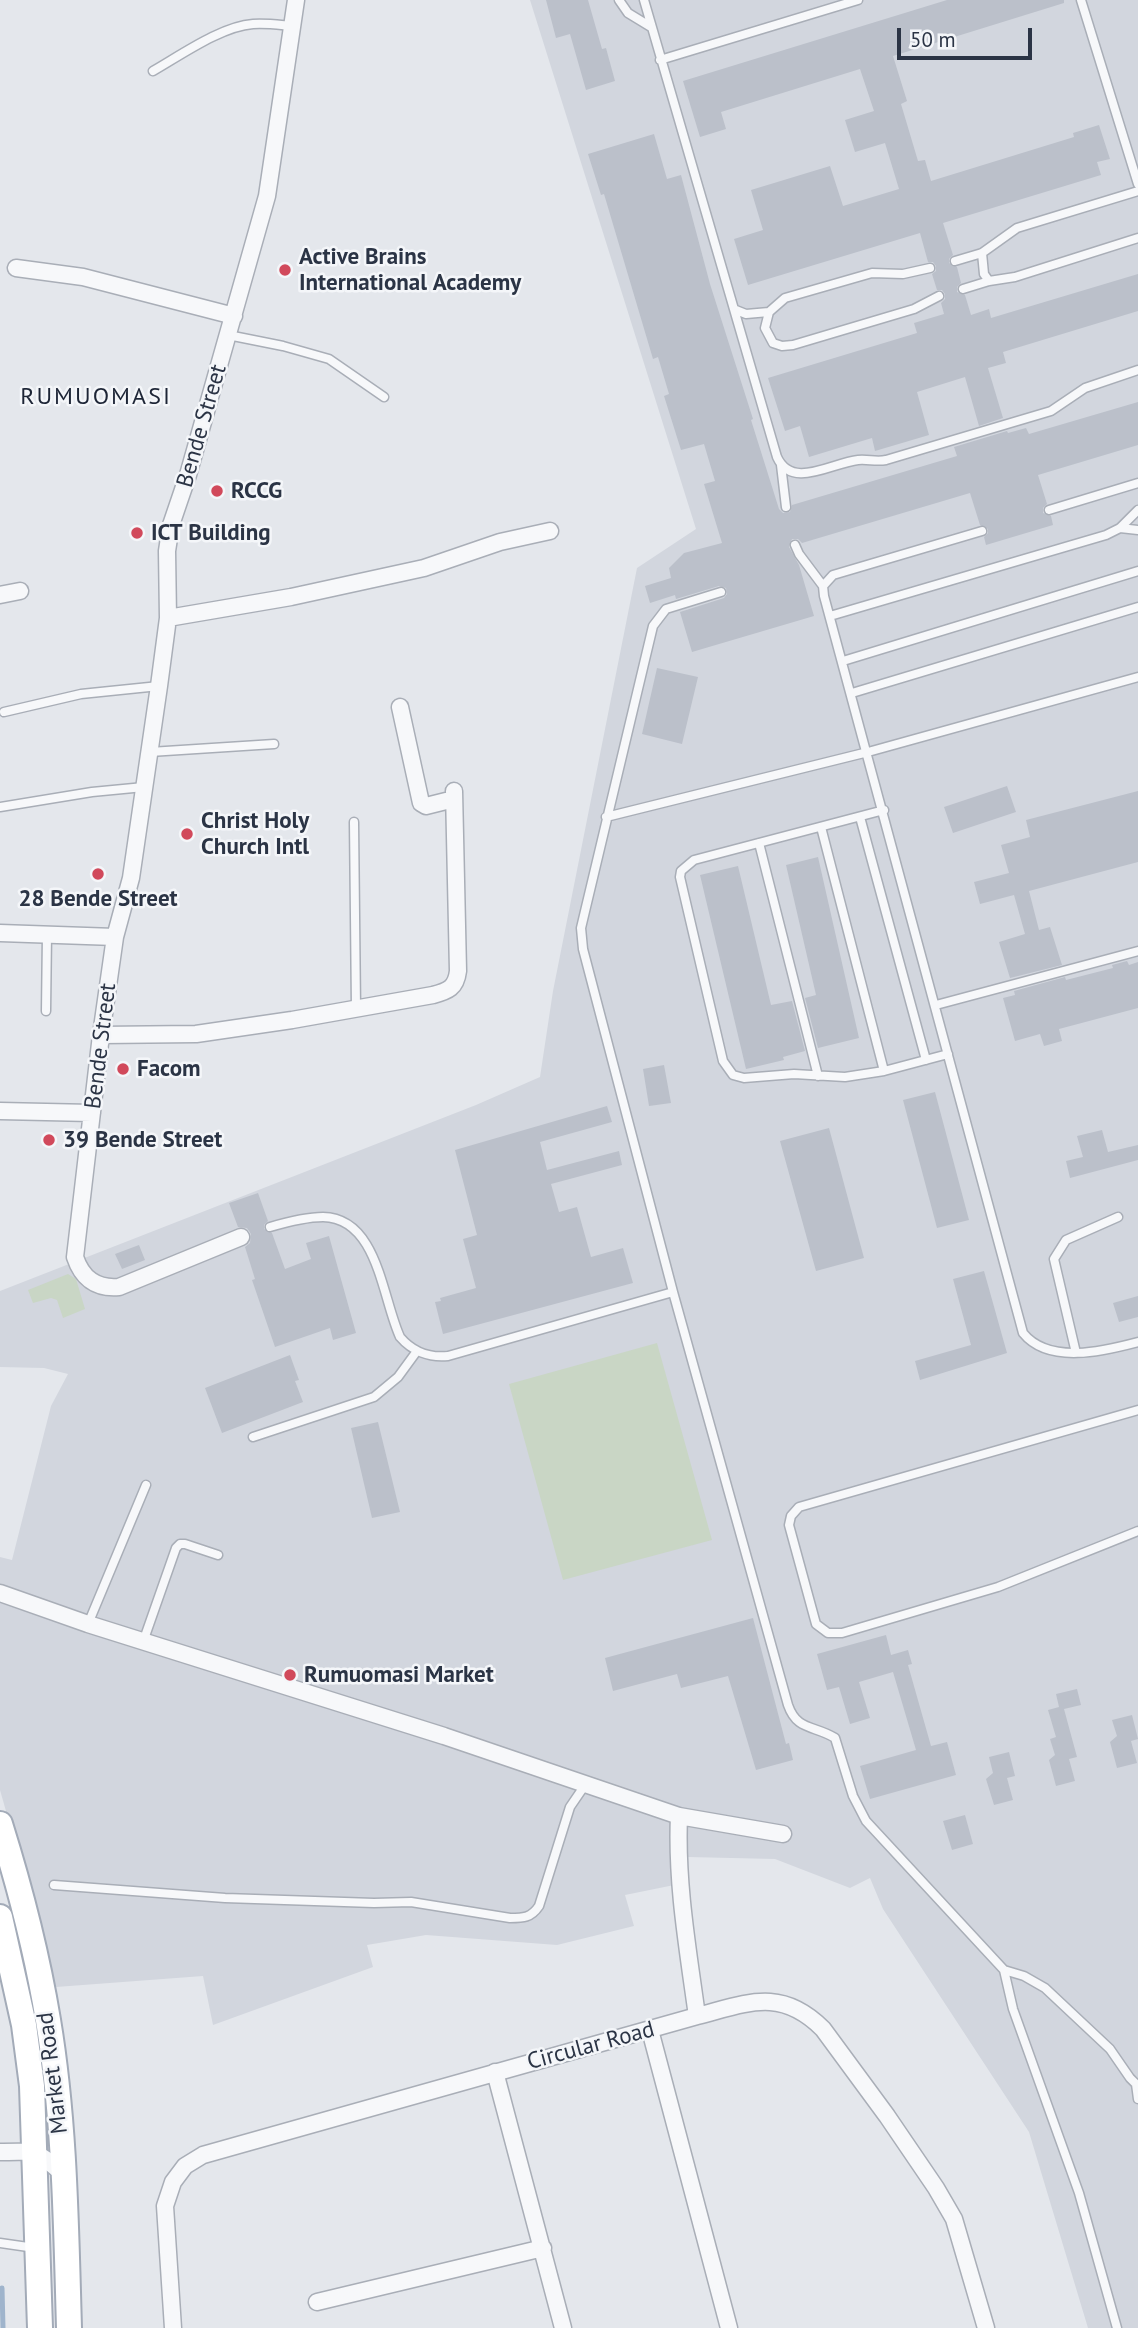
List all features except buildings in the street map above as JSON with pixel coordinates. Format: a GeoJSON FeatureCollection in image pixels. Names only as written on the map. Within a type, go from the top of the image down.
{"type":"FeatureCollection","features":[{"type":"Feature","properties":{"kind":"main road","name":"Market Road"},"geometry":{"type":"LineString","coordinates":[[0,1824],[25,1906],[48,2021],[65,2176],[69,2328]]}},
{"type":"Feature","properties":{"kind":"main road","name":"Market Road"},"geometry":{"type":"LineString","coordinates":[[0,1917],[24,2025],[32,2086],[40,2328]]}},
{"type":"Feature","properties":{"kind":"street","name":"Bende Street"},"geometry":{"type":"LineString","coordinates":[[241,1237],[119,1287],[106,1289],[95,1285],[79,1269],[75,1257],[115,937],[131,878],[159,687],[167,618],[167,551],[171,525],[188,475],[267,197],[296,0]]}},
{"type":"Feature","properties":{"kind":"street"},"geometry":{"type":"LineString","coordinates":[[16,268],[83,276],[234,316]]}},
{"type":"Feature","properties":{"kind":"street"},"geometry":{"type":"LineString","coordinates":[[167,618],[291,597],[424,568],[500,542],[550,531]]}},
{"type":"Feature","properties":{"kind":"street"},"geometry":{"type":"LineString","coordinates":[[0,595],[20,591]]}},
{"type":"Feature","properties":{"kind":"street"},"geometry":{"type":"LineString","coordinates":[[101,1035],[196,1034],[433,995],[455,985],[458,971],[454,795],[426,806],[421,803],[400,708]]}},
{"type":"Feature","properties":{"kind":"street"},"geometry":{"type":"LineString","coordinates":[[0,933],[115,937]]}},
{"type":"Feature","properties":{"kind":"street"},"geometry":{"type":"LineString","coordinates":[[0,1111],[92,1113]]}},
{"type":"Feature","properties":{"kind":"street"},"geometry":{"type":"LineString","coordinates":[[0,1593],[143,1642],[444,1736],[679,1816],[783,1834]]}},
{"type":"Feature","properties":{"kind":"street"},"geometry":{"type":"LineString","coordinates":[[679,1816],[677,1848],[697,2016]]}},
{"type":"Feature","properties":{"kind":"street","name":"Circular Road"},"geometry":{"type":"LineString","coordinates":[[173,2328],[165,2206],[173,2182],[185,2166],[203,2155],[697,2016],[747,2003],[775,2002],[794,2007],[810,2016],[823,2029],[936,2188],[954,2219],[969,2262],[986,2328]]}},
{"type":"Feature","properties":{"kind":"street"},"geometry":{"type":"LineString","coordinates":[[650,2030],[729,2328]]}},
{"type":"Feature","properties":{"kind":"street"},"geometry":{"type":"LineString","coordinates":[[495,2072],[563,2328]]}},
{"type":"Feature","properties":{"kind":"street"},"geometry":{"type":"LineString","coordinates":[[0,2152],[33,2151],[65,2176]]}},
{"type":"Feature","properties":{"kind":"street"},"geometry":{"type":"LineString","coordinates":[[317,2302],[543,2248]]}},
{"type":"Feature","properties":{"kind":"lane"},"geometry":{"type":"LineString","coordinates":[[619,0],[628,13],[651,27]]}},
{"type":"Feature","properties":{"kind":"lane"},"geometry":{"type":"LineString","coordinates":[[644,0],[781,465],[786,507]]}},
{"type":"Feature","properties":{"kind":"lane"},"geometry":{"type":"LineString","coordinates":[[660,60],[858,0]]}},
{"type":"Feature","properties":{"kind":"lane"},"geometry":{"type":"LineString","coordinates":[[1080,0],[1138,184]]}},
{"type":"Feature","properties":{"kind":"lane"},"geometry":{"type":"LineString","coordinates":[[153,71],[209,40],[242,26],[292,26]]}},
{"type":"Feature","properties":{"kind":"lane"},"geometry":{"type":"LineString","coordinates":[[955,261],[982,253],[1017,228],[1138,191]]}},
{"type":"Feature","properties":{"kind":"lane"},"geometry":{"type":"LineString","coordinates":[[963,289],[1015,277],[1138,238]]}},
{"type":"Feature","properties":{"kind":"lane"},"geometry":{"type":"LineString","coordinates":[[982,253],[982,266],[989,281]]}},
{"type":"Feature","properties":{"kind":"lane"},"geometry":{"type":"LineString","coordinates":[[736,310],[746,314],[769,312],[785,299],[872,273],[903,274],[930,268]]}},
{"type":"Feature","properties":{"kind":"lane"},"geometry":{"type":"LineString","coordinates":[[769,312],[765,328],[773,343],[793,345],[914,309],[939,296]]}},
{"type":"Feature","properties":{"kind":"lane"},"geometry":{"type":"LineString","coordinates":[[228,335],[283,345],[329,359],[384,397]]}},
{"type":"Feature","properties":{"kind":"lane"},"geometry":{"type":"LineString","coordinates":[[781,465],[788,472],[799,474],[857,460],[886,460],[1051,411],[1085,388],[1138,370]]}},
{"type":"Feature","properties":{"kind":"lane"},"geometry":{"type":"LineString","coordinates":[[1049,510],[1138,483]]}},
{"type":"Feature","properties":{"kind":"lane"},"geometry":{"type":"LineString","coordinates":[[830,616],[1106,535],[1120,528],[1138,510]]}},
{"type":"Feature","properties":{"kind":"lane"},"geometry":{"type":"LineString","coordinates":[[1120,528],[1138,530]]}},
{"type":"Feature","properties":{"kind":"lane"},"geometry":{"type":"LineString","coordinates":[[823,586],[833,575],[982,531]]}},
{"type":"Feature","properties":{"kind":"lane"},"geometry":{"type":"LineString","coordinates":[[795,545],[823,586],[1023,1334],[1031,1344],[1045,1349],[1076,1353],[1138,1342]]}},
{"type":"Feature","properties":{"kind":"lane"},"geometry":{"type":"LineString","coordinates":[[843,661],[1138,571]]}},
{"type":"Feature","properties":{"kind":"lane"},"geometry":{"type":"LineString","coordinates":[[722,592],[666,609],[653,626],[581,928],[583,949],[673,1292],[792,1717],[800,1725],[824,1731],[835,1738],[853,1796],[866,1821],[1004,1970],[1013,2009],[1079,2193],[1116,2328]]}},
{"type":"Feature","properties":{"kind":"lane"},"geometry":{"type":"LineString","coordinates":[[852,694],[1138,607]]}},
{"type":"Feature","properties":{"kind":"lane"},"geometry":{"type":"LineString","coordinates":[[606,817],[868,752],[1138,677]]}},
{"type":"Feature","properties":{"kind":"lane"},"geometry":{"type":"LineString","coordinates":[[4,712],[81,694],[159,687]]}},
{"type":"Feature","properties":{"kind":"lane"},"geometry":{"type":"LineString","coordinates":[[150,752],[274,744]]}},
{"type":"Feature","properties":{"kind":"lane"},"geometry":{"type":"LineString","coordinates":[[0,807],[92,792],[145,787]]}},
{"type":"Feature","properties":{"kind":"lane"},"geometry":{"type":"LineString","coordinates":[[884,810],[694,860],[681,871],[680,877],[723,1061],[733,1075],[744,1078],[794,1074],[845,1077],[884,1071],[948,1054]]}},
{"type":"Feature","properties":{"kind":"lane"},"geometry":{"type":"LineString","coordinates":[[860,817],[926,1060]]}},
{"type":"Feature","properties":{"kind":"lane"},"geometry":{"type":"LineString","coordinates":[[354,822],[356,1009]]}},
{"type":"Feature","properties":{"kind":"lane"},"geometry":{"type":"LineString","coordinates":[[821,827],[884,1071]]}},
{"type":"Feature","properties":{"kind":"lane"},"geometry":{"type":"LineString","coordinates":[[759,843],[818,1076]]}},
{"type":"Feature","properties":{"kind":"lane"},"geometry":{"type":"LineString","coordinates":[[46,1011],[47,934]]}},
{"type":"Feature","properties":{"kind":"lane"},"geometry":{"type":"LineString","coordinates":[[936,1005],[1138,951]]}},
{"type":"Feature","properties":{"kind":"lane"},"geometry":{"type":"LineString","coordinates":[[270,1227],[299,1219],[325,1217],[352,1226],[365,1241],[372,1255],[400,1337],[407,1346],[430,1356],[448,1356],[673,1292]]}},
{"type":"Feature","properties":{"kind":"lane"},"geometry":{"type":"LineString","coordinates":[[1076,1353],[1054,1259],[1066,1240],[1118,1217]]}},
{"type":"Feature","properties":{"kind":"lane"},"geometry":{"type":"LineString","coordinates":[[253,1437],[374,1397],[398,1377],[417,1352]]}},
{"type":"Feature","properties":{"kind":"lane"},"geometry":{"type":"LineString","coordinates":[[1138,1410],[799,1507],[791,1516],[789,1525],[816,1624],[828,1633],[842,1633],[998,1587],[1138,1531]]}},
{"type":"Feature","properties":{"kind":"lane"},"geometry":{"type":"LineString","coordinates":[[88,1624],[146,1485]]}},
{"type":"Feature","properties":{"kind":"lane"},"geometry":{"type":"LineString","coordinates":[[143,1642],[176,1548],[185,1544],[218,1555]]}},
{"type":"Feature","properties":{"kind":"lane"},"geometry":{"type":"LineString","coordinates":[[54,1885],[225,1898],[411,1902],[524,1918],[534,1914],[539,1906],[570,1807],[585,1785]]}},
{"type":"Feature","properties":{"kind":"lane"},"geometry":{"type":"LineString","coordinates":[[1004,1970],[1024,1976],[1045,1988],[1110,2049],[1137,2085],[1138,2099]]}},
{"type":"Feature","properties":{"kind":"lane"},"geometry":{"type":"LineString","coordinates":[[0,2243],[39,2249]]}},
{"type":"Feature","properties":{"kind":"shaded area"},"geometry":{"type":"Polygon","coordinates":[[[530,0],[1138,0],[1138,2328],[1088,2328],[1029,2132],[883,1909],[870,1878],[850,1888],[775,1859],[688,1857],[689,1882],[625,1895],[634,1926],[557,1945],[426,1935],[367,1945],[373,1967],[213,2025],[203,1976],[56,1987],[0,1790],[0,1557],[12,1560],[51,1406],[68,1374],[44,1368],[0,1367],[0,1291],[476,1105],[540,1077],[553,991],[637,568],[696,529],[530,0]]]}},
{"type":"Feature","properties":{"kind":"green space"},"geometry":{"type":"Polygon","coordinates":[[[68,1274],[76,1279],[85,1309],[63,1318],[57,1300],[51,1298],[33,1303],[28,1290],[68,1274]]]}},
{"type":"Feature","properties":{"kind":"green space"},"geometry":{"type":"Polygon","coordinates":[[[657,1343],[712,1540],[563,1580],[509,1384],[657,1343]]]}},
{"type":"Feature","properties":{"kind":"waterway"},"geometry":{"type":"LineString","coordinates":[[2,2288],[3,2328]]}},
{"type":"Feature","properties":{"kind":"place","name":"Active Brains International Academy"},"geometry":{"type":"Point","coordinates":[285,270]}},
{"type":"Feature","properties":{"kind":"place","name":"RCCG"},"geometry":{"type":"Point","coordinates":[217,491]}},
{"type":"Feature","properties":{"kind":"place","name":"ICT Building"},"geometry":{"type":"Point","coordinates":[137,533]}},
{"type":"Feature","properties":{"kind":"place","name":"Christ Holy Church Intl"},"geometry":{"type":"Point","coordinates":[187,834]}},
{"type":"Feature","properties":{"kind":"place","name":"28 Bende Street"},"geometry":{"type":"Point","coordinates":[98,874]}},
{"type":"Feature","properties":{"kind":"place","name":"Facom"},"geometry":{"type":"Point","coordinates":[123,1069]}},
{"type":"Feature","properties":{"kind":"place","name":"39 Bende Street"},"geometry":{"type":"Point","coordinates":[49,1140]}},
{"type":"Feature","properties":{"kind":"place","name":"Rumuomasi Market"},"geometry":{"type":"Point","coordinates":[290,1675]}},
{"type":"Feature","properties":{"kind":"district","name":"RUMUOMASI"},"geometry":{"type":"Point","coordinates":[96,397]}}]}
